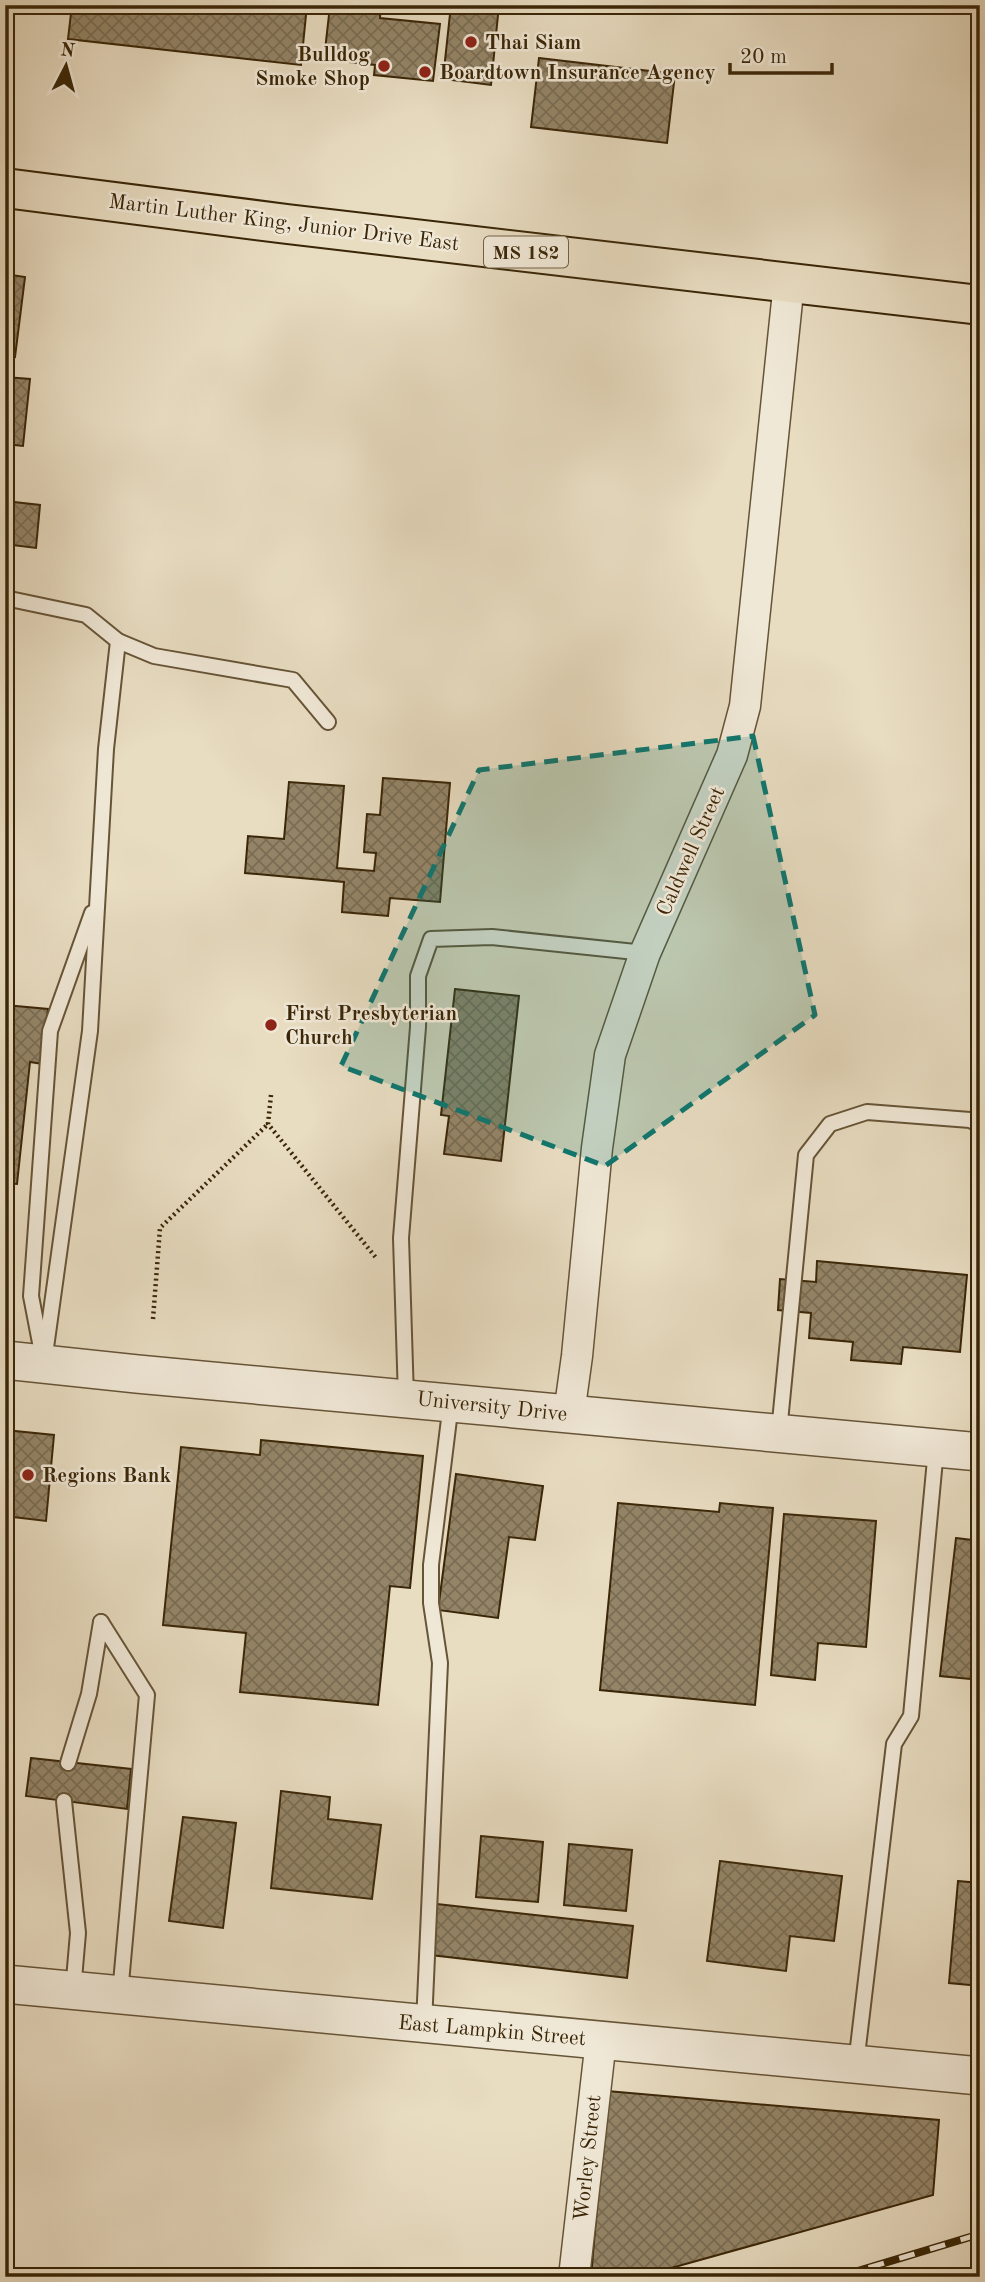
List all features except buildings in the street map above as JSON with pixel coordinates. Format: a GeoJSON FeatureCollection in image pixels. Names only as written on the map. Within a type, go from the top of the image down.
{"type":"FeatureCollection","features":[{"type":"Feature","properties":{"kind":"main road","name":"Martin Luther King, Junior Drive East"},"geometry":{"type":"LineString","coordinates":[[5,188],[287,224],[980,304]]}},
{"type":"Feature","properties":{"kind":"street","name":"Caldwell Street"},"geometry":{"type":"LineString","coordinates":[[569,1414],[597,1148],[610,1055],[645,953],[732,755],[745,706],[789,282]]}},
{"type":"Feature","properties":{"kind":"street","name":"University Drive"},"geometry":{"type":"LineString","coordinates":[[5,1360],[980,1452]]}},
{"type":"Feature","properties":{"kind":"street","name":"East Lampkin Street"},"geometry":{"type":"LineString","coordinates":[[5,1984],[980,2076]]}},
{"type":"Feature","properties":{"kind":"street","name":"Worley Street"},"geometry":{"type":"LineString","coordinates":[[574,2277],[601,2040]]}},
{"type":"Feature","properties":{"kind":"lane"},"geometry":{"type":"LineString","coordinates":[[5,598],[86,615],[118,641],[154,656],[293,680],[328,722]]}},
{"type":"Feature","properties":{"kind":"lane"},"geometry":{"type":"LineString","coordinates":[[44,1364],[90,1031],[106,749],[118,641]]}},
{"type":"Feature","properties":{"kind":"lane"},"geometry":{"type":"LineString","coordinates":[[44,1364],[31,1296],[50,1031],[98,895]]}},
{"type":"Feature","properties":{"kind":"lane"},"geometry":{"type":"LineString","coordinates":[[406,1398],[401,1238],[418,1027],[418,976],[431,939],[492,937],[645,953]]}},
{"type":"Feature","properties":{"kind":"lane"},"geometry":{"type":"LineString","coordinates":[[779,1433],[806,1155],[830,1124],[867,1112],[970,1121],[980,1125]]}},
{"type":"Feature","properties":{"kind":"lane"},"geometry":{"type":"LineString","coordinates":[[424,2024],[440,1663],[430,1603],[431,1565],[452,1402]]}},
{"type":"Feature","properties":{"kind":"lane"},"geometry":{"type":"LineString","coordinates":[[856,2064],[894,1744],[911,1716],[936,1448]]}},
{"type":"Feature","properties":{"kind":"lane"},"geometry":{"type":"LineString","coordinates":[[68,1763],[89,1694],[101,1622],[147,1695],[120,1995]]}},
{"type":"Feature","properties":{"kind":"lane"},"geometry":{"type":"LineString","coordinates":[[64,1801],[78,1933],[74,1991]]}},
{"type":"Feature","properties":{"kind":"path"},"geometry":{"type":"LineString","coordinates":[[153,1319],[160,1228],[268,1124],[271,1094]]}},
{"type":"Feature","properties":{"kind":"path"},"geometry":{"type":"LineString","coordinates":[[268,1124],[384,1268]]}},
{"type":"Feature","properties":{"kind":"highlighted area"},"geometry":{"type":"Polygon","coordinates":[[[753,736],[815,1015],[605,1166],[341,1066],[479,770],[753,736]]]}},
{"type":"Feature","properties":{"kind":"railway"},"geometry":{"type":"LineString","coordinates":[[838,2277],[980,2234]]}},
{"type":"Feature","properties":{"kind":"place","name":"Thai Siam"},"geometry":{"type":"Point","coordinates":[471,42]}},
{"type":"Feature","properties":{"kind":"place","name":"Bulldog Smoke Shop"},"geometry":{"type":"Point","coordinates":[384,66]}},
{"type":"Feature","properties":{"kind":"place","name":"Boardtown Insurance Agency"},"geometry":{"type":"Point","coordinates":[425,72]}},
{"type":"Feature","properties":{"kind":"place","name":"First Presbyterian Church"},"geometry":{"type":"Point","coordinates":[271,1025]}},
{"type":"Feature","properties":{"kind":"place","name":"Regions Bank"},"geometry":{"type":"Point","coordinates":[28,1475]}}]}
